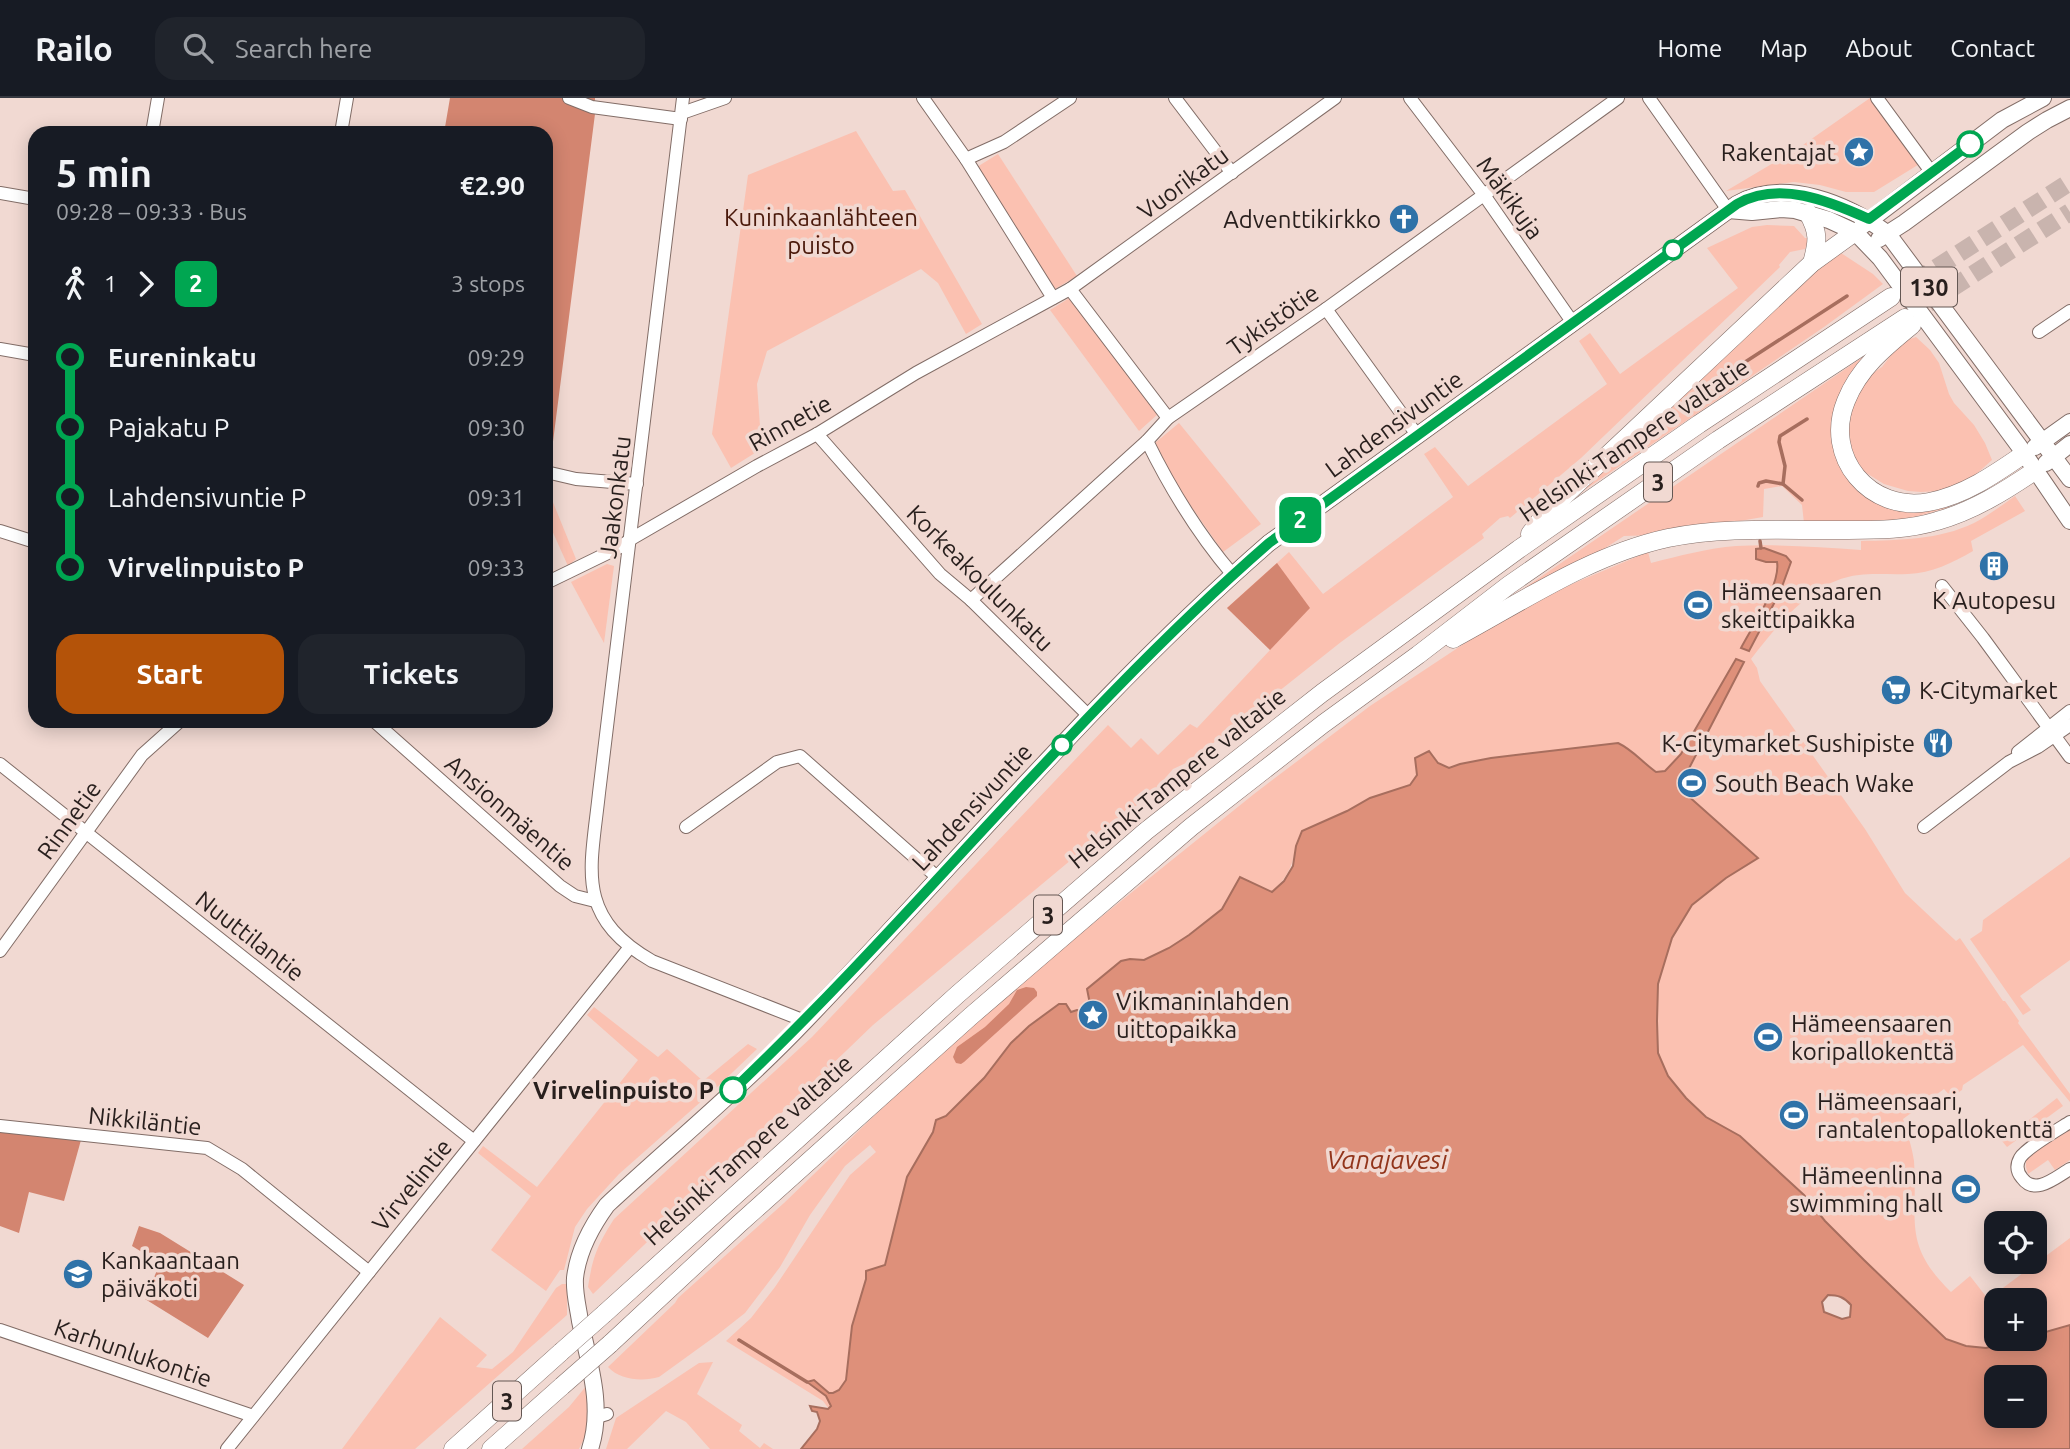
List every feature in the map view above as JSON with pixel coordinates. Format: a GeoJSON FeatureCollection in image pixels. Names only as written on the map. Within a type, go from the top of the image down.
{"type":"FeatureCollection","features":[{"type":"Feature","properties":{"kind":"highway"},"geometry":{"type":"LineString","coordinates":[[1808,213],[1817,233],[1812,263]]}},
{"type":"Feature","properties":{"kind":"highway"},"geometry":{"type":"LineString","coordinates":[[1518,549],[1545,514],[1812,263],[1861,238]]}},
{"type":"Feature","properties":{"kind":"highway","name":"Helsinki-Tampere valtatie"},"geometry":{"type":"LineString","coordinates":[[453,1449],[958,994],[1146,831],[1322,693],[1518,549],[1699,424],[1891,297]]}},
{"type":"Feature","properties":{"kind":"highway","name":"Helsinki-Tampere valtatie"},"geometry":{"type":"LineString","coordinates":[[491,1449],[961,1025],[1191,827],[1509,585],[1718,440],[1909,321],[1861,372],[1845,404],[1840,436],[1845,457],[1855,476],[1869,489],[1890,498],[1912,503],[1928,502],[1946,498],[1976,485],[2024,454]]}},
{"type":"Feature","properties":{"kind":"highway"},"geometry":{"type":"LineString","coordinates":[[1418,655],[1447,642],[1545,587],[1636,547],[1668,538],[1712,531],[1884,530],[1914,527],[1936,522],[1979,504],[2007,490],[2036,470]]}},
{"type":"Feature","properties":{"kind":"main road"},"geometry":{"type":"LineString","coordinates":[[1861,238],[1869,219],[2002,120],[2043,98]]}},
{"type":"Feature","properties":{"kind":"main road"},"geometry":{"type":"LineString","coordinates":[[1861,238],[1888,234],[2028,132],[2070,108]]}},
{"type":"Feature","properties":{"kind":"main road","name":"Lahdensivuntie"},"geometry":{"type":"LineString","coordinates":[[590,1449],[602,1415],[576,1298],[575,1279],[586,1238],[607,1205],[805,1021],[1089,716],[1233,575],[1269,543],[1728,210],[1752,197],[1772,193],[1790,194],[1825,200],[1869,219]]}},
{"type":"Feature","properties":{"kind":"main road","name":"130"},"geometry":{"type":"LineString","coordinates":[[1728,210],[1752,212],[1781,209],[1808,213],[1834,221],[1861,238],[1880,258],[2036,470]]}},
{"type":"Feature","properties":{"kind":"main road","name":"130"},"geometry":{"type":"LineString","coordinates":[[1869,219],[1888,234],[2054,457]]}},
{"type":"Feature","properties":{"kind":"main road"},"geometry":{"type":"LineString","coordinates":[[2024,454],[2070,422]]}},
{"type":"Feature","properties":{"kind":"main road"},"geometry":{"type":"LineString","coordinates":[[2070,444],[2036,470],[2070,521]]}},
{"type":"Feature","properties":{"kind":"main road"},"geometry":{"type":"LineString","coordinates":[[2054,457],[2070,479]]}},
{"type":"Feature","properties":{"kind":"street"},"geometry":{"type":"LineString","coordinates":[[153,126],[158,98]]}},
{"type":"Feature","properties":{"kind":"street"},"geometry":{"type":"LineString","coordinates":[[342,126],[347,98]]}},
{"type":"Feature","properties":{"kind":"street"},"geometry":{"type":"LineString","coordinates":[[569,98],[592,107],[681,116],[725,98]]}},
{"type":"Feature","properties":{"kind":"street","name":"Jaakonkatu"},"geometry":{"type":"LineString","coordinates":[[595,901],[590,877],[593,847],[683,98]]}},
{"type":"Feature","properties":{"kind":"street"},"geometry":{"type":"LineString","coordinates":[[923,98],[966,159],[1053,298]]}},
{"type":"Feature","properties":{"kind":"street"},"geometry":{"type":"LineString","coordinates":[[966,159],[1004,142],[1070,98]]}},
{"type":"Feature","properties":{"kind":"street"},"geometry":{"type":"LineString","coordinates":[[1175,98],[1233,173]]}},
{"type":"Feature","properties":{"kind":"street","name":"Vuorikatu"},"geometry":{"type":"LineString","coordinates":[[1053,298],[1070,289],[1335,98]]}},
{"type":"Feature","properties":{"kind":"street","name":"Mäkikuja"},"geometry":{"type":"LineString","coordinates":[[1410,98],[1483,195],[1573,323]]}},
{"type":"Feature","properties":{"kind":"street","name":"Tykistötie"},"geometry":{"type":"LineString","coordinates":[[971,600],[1147,441],[1168,418],[1326,309],[1618,98]]}},
{"type":"Feature","properties":{"kind":"street"},"geometry":{"type":"LineString","coordinates":[[1649,98],[1728,210]]}},
{"type":"Feature","properties":{"kind":"street"},"geometry":{"type":"LineString","coordinates":[[1877,98],[1932,173]]}},
{"type":"Feature","properties":{"kind":"street"},"geometry":{"type":"LineString","coordinates":[[0,193],[28,198]]}},
{"type":"Feature","properties":{"kind":"street"},"geometry":{"type":"LineString","coordinates":[[1070,289],[1168,418]]}},
{"type":"Feature","properties":{"kind":"street","name":"Rinnetie"},"geometry":{"type":"LineString","coordinates":[[553,580],[620,547],[817,434],[916,373],[1053,298]]}},
{"type":"Feature","properties":{"kind":"street"},"geometry":{"type":"LineString","coordinates":[[1326,309],[1418,435]]}},
{"type":"Feature","properties":{"kind":"street"},"geometry":{"type":"LineString","coordinates":[[2039,332],[2070,311]]}},
{"type":"Feature","properties":{"kind":"street"},"geometry":{"type":"LineString","coordinates":[[0,349],[28,354]]}},
{"type":"Feature","properties":{"kind":"street","name":"Korkeakoulunkatu"},"geometry":{"type":"LineString","coordinates":[[817,434],[940,574],[971,600],[1089,716]]}},
{"type":"Feature","properties":{"kind":"street"},"geometry":{"type":"LineString","coordinates":[[1147,441],[1169,485],[1233,575]]}},
{"type":"Feature","properties":{"kind":"street"},"geometry":{"type":"LineString","coordinates":[[553,474],[576,479],[637,484]]}},
{"type":"Feature","properties":{"kind":"street"},"geometry":{"type":"LineString","coordinates":[[0,531],[28,540]]}},
{"type":"Feature","properties":{"kind":"street"},"geometry":{"type":"LineString","coordinates":[[1942,586],[2070,757]]}},
{"type":"Feature","properties":{"kind":"street"},"geometry":{"type":"LineString","coordinates":[[2051,732],[2070,711]]}},
{"type":"Feature","properties":{"kind":"street"},"geometry":{"type":"LineString","coordinates":[[1924,827],[2009,762],[2023,746],[2070,725]]}},
{"type":"Feature","properties":{"kind":"street","name":"Rinnetie"},"geometry":{"type":"LineString","coordinates":[[0,951],[142,755],[172,728]]}},
{"type":"Feature","properties":{"kind":"street","name":"Ansionmäentie"},"geometry":{"type":"LineString","coordinates":[[382,728],[560,886],[575,896],[595,901]]}},
{"type":"Feature","properties":{"kind":"street"},"geometry":{"type":"LineString","coordinates":[[685,827],[777,762],[800,756],[937,877]]}},
{"type":"Feature","properties":{"kind":"street","name":"Nuuttilantie"},"geometry":{"type":"LineString","coordinates":[[0,764],[474,1141]]}},
{"type":"Feature","properties":{"kind":"street"},"geometry":{"type":"LineString","coordinates":[[595,901],[608,923],[630,947],[652,961],[805,1021]]}},
{"type":"Feature","properties":{"kind":"street","name":"Virvelintie"},"geometry":{"type":"LineString","coordinates":[[227,1449],[630,947]]}},
{"type":"Feature","properties":{"kind":"street"},"geometry":{"type":"LineString","coordinates":[[2070,1122],[2024,1154],[2019,1161],[2018,1174],[2027,1184],[2036,1187],[2070,1169]]}},
{"type":"Feature","properties":{"kind":"street","name":"Nikkiläntie"},"geometry":{"type":"LineString","coordinates":[[0,1126],[207,1148],[242,1169],[369,1272]]}},
{"type":"Feature","properties":{"kind":"street","name":"Karhunlukontie"},"geometry":{"type":"LineString","coordinates":[[0,1330],[253,1416]]}},
{"type":"Feature","properties":{"kind":"green space"},"geometry":{"type":"Polygon","coordinates":[[[1870,98],[1921,163],[1874,192],[1846,192],[1794,182],[1726,191],[1800,147],[1870,98]]]}},
{"type":"Feature","properties":{"kind":"green space","name":"Kuninkaanlähteen puisto"},"geometry":{"type":"Polygon","coordinates":[[[856,131],[893,191],[905,190],[982,324],[966,334],[938,283],[921,269],[767,351],[757,384],[760,426],[769,444],[731,468],[712,434],[748,175],[856,131]]]}},
{"type":"Feature","properties":{"kind":"green space"},"geometry":{"type":"Polygon","coordinates":[[[998,154],[1077,276],[1055,289],[977,167],[998,154]]]}},
{"type":"Feature","properties":{"kind":"green space"},"geometry":{"type":"Polygon","coordinates":[[[1794,226],[1805,238],[1810,238],[1805,249],[1790,252],[1780,267],[1581,458],[1510,518],[1500,518],[1482,534],[1484,538],[1341,642],[1212,744],[1173,769],[1155,790],[873,1025],[593,1294],[588,1287],[594,1259],[614,1219],[812,1037],[1108,725],[1131,748],[1141,738],[1158,755],[1190,724],[1197,728],[1270,650],[1227,608],[1289,552],[1323,594],[1453,497],[1424,454],[1435,447],[1468,486],[1607,384],[1579,341],[1590,333],[1620,374],[1738,288],[1707,248],[1752,227],[1794,226]]]}},
{"type":"Feature","properties":{"kind":"green space"},"geometry":{"type":"Polygon","coordinates":[[[1835,253],[1841,253],[1873,274],[1883,284],[1586,489],[1585,486],[1835,253]]]}},
{"type":"Feature","properties":{"kind":"green space"},"geometry":{"type":"Polygon","coordinates":[[[1071,297],[1158,414],[1139,431],[1050,310],[1071,297]]]}},
{"type":"Feature","properties":{"kind":"green space"},"geometry":{"type":"Polygon","coordinates":[[[1916,337],[1939,363],[1949,394],[1974,425],[1992,460],[1972,478],[1939,491],[1908,491],[1884,484],[1863,471],[1849,447],[1849,413],[1855,393],[1870,375],[1882,367],[1901,342],[1916,337]]]}},
{"type":"Feature","properties":{"kind":"green space"},"geometry":{"type":"Polygon","coordinates":[[[1863,357],[1840,396],[1853,484],[1947,504],[1950,507],[1904,520],[1804,523],[1802,505],[1782,486],[1764,489],[1763,517],[1658,535],[1624,536],[1585,561],[1523,589],[1863,357]]]}},
{"type":"Feature","properties":{"kind":"green space"},"geometry":{"type":"Polygon","coordinates":[[[1179,423],[1261,524],[1223,552],[1179,489],[1155,443],[1179,423]]]}},
{"type":"Feature","properties":{"kind":"green space"},"geometry":{"type":"Polygon","coordinates":[[[2015,496],[2025,511],[1971,541],[1973,551],[1934,569],[1908,574],[1859,575],[1826,585],[1798,606],[1751,659],[1757,668],[1760,681],[1865,829],[1905,893],[1956,941],[1960,938],[2070,1094],[2070,1102],[2023,1045],[1963,1085],[1962,1090],[1951,1097],[1944,1089],[1903,1119],[1914,1161],[1915,1217],[1919,1246],[1925,1260],[1951,1292],[1970,1276],[1984,1294],[1984,1348],[1966,1346],[1946,1339],[1825,1221],[1804,1195],[1740,1136],[1706,1117],[1668,1076],[1658,1053],[1658,984],[1672,938],[1692,905],[1726,878],[1758,858],[1686,794],[1683,780],[1691,762],[1681,754],[1665,771],[1656,772],[1618,743],[1491,758],[1449,768],[1438,763],[1433,755],[1418,771],[1410,785],[1370,798],[1296,846],[1288,871],[1272,892],[1240,878],[1222,909],[1189,935],[1144,960],[1121,961],[1087,989],[1089,999],[1100,1016],[1094,1023],[1084,1016],[1070,1012],[1066,1004],[1059,1004],[1029,1026],[1011,1043],[985,1078],[946,1116],[936,1120],[933,1132],[907,1177],[885,1265],[866,1272],[852,1326],[846,1380],[839,1390],[833,1393],[829,1393],[820,1384],[807,1381],[826,1396],[831,1406],[829,1409],[823,1401],[726,1341],[751,1318],[775,1287],[850,1175],[876,1152],[870,1145],[845,1166],[810,1215],[780,1267],[745,1313],[659,1377],[632,1379],[619,1375],[608,1367],[678,1298],[784,1203],[1008,992],[1254,794],[1370,706],[1515,610],[1648,552],[1651,563],[1704,550],[1736,546],[1861,550],[1861,541],[1919,538],[1947,533],[1984,517],[2015,496]]]}},
{"type":"Feature","properties":{"kind":"green space"},"geometry":{"type":"Polygon","coordinates":[[[553,502],[576,559],[568,566],[553,533],[553,502]]]}},
{"type":"Feature","properties":{"kind":"green space"},"geometry":{"type":"Polygon","coordinates":[[[607,564],[614,566],[604,643],[571,582],[607,564]]]}},
{"type":"Feature","properties":{"kind":"green space"},"geometry":{"type":"Polygon","coordinates":[[[2070,857],[2070,960],[2020,996],[2031,1010],[2023,1015],[1970,939],[1982,931],[1983,920],[2070,857]]]}},
{"type":"Feature","properties":{"kind":"green space"},"geometry":{"type":"Polygon","coordinates":[[[594,1007],[658,1057],[667,1049],[703,1081],[748,1044],[757,1049],[619,1174],[587,1209],[575,1227],[564,1270],[560,1270],[546,1291],[491,1250],[531,1196],[478,1153],[483,1146],[537,1187],[638,1060],[587,1015],[594,1007]]]}},
{"type":"Feature","properties":{"kind":"green space"},"geometry":{"type":"Polygon","coordinates":[[[2057,1098],[2063,1106],[2007,1147],[2002,1141],[2057,1098]]]}},
{"type":"Feature","properties":{"kind":"green space"},"geometry":{"type":"Polygon","coordinates":[[[2070,1127],[2070,1160],[2055,1170],[2048,1160],[2028,1174],[2026,1158],[2070,1127]]]}},
{"type":"Feature","properties":{"kind":"green space"},"geometry":{"type":"Polygon","coordinates":[[[2070,1238],[2070,1325],[2047,1332],[2047,1288],[2003,1288],[2022,1274],[2047,1274],[2047,1255],[2070,1238]]]}},
{"type":"Feature","properties":{"kind":"green space"},"geometry":{"type":"Polygon","coordinates":[[[567,1284],[567,1315],[415,1449],[342,1449],[440,1317],[487,1355],[476,1367],[492,1369],[513,1352],[556,1288],[567,1284]]]}},
{"type":"Feature","properties":{"kind":"green space"},"geometry":{"type":"Polygon","coordinates":[[[713,1362],[697,1394],[742,1425],[739,1431],[760,1448],[764,1443],[773,1449],[710,1449],[686,1422],[666,1411],[627,1449],[606,1449],[616,1418],[699,1363],[713,1362]]]}},
{"type":"Feature","properties":{"kind":"green space"},"geometry":{"type":"Polygon","coordinates":[[[587,1385],[589,1418],[579,1449],[522,1449],[569,1407],[587,1385]]]}},
{"type":"Feature","properties":{"kind":"shaded area"},"geometry":{"type":"Polygon","coordinates":[[[450,98],[595,98],[553,442],[553,126],[445,126],[450,98]]]}},
{"type":"Feature","properties":{"kind":"shaded area"},"geometry":{"type":"Polygon","coordinates":[[[1277,563],[1310,608],[1270,650],[1227,608],[1277,563]]]}},
{"type":"Feature","properties":{"kind":"shaded area"},"geometry":{"type":"Polygon","coordinates":[[[1034,988],[1037,996],[964,1062],[956,1063],[953,1057],[957,1047],[985,1027],[1009,1004],[1017,990],[1034,988]]]}},
{"type":"Feature","properties":{"kind":"shaded area"},"geometry":{"type":"Polygon","coordinates":[[[0,1132],[81,1140],[64,1201],[29,1192],[19,1233],[0,1226],[0,1132]]]}},
{"type":"Feature","properties":{"kind":"shaded area"},"geometry":{"type":"Polygon","coordinates":[[[139,1226],[160,1233],[244,1285],[208,1338],[145,1299],[160,1263],[132,1246],[139,1226]]]}},
{"type":"Feature","properties":{"kind":"water"},"geometry":{"type":"Polygon","coordinates":[[[1764,548],[1786,556],[1791,562],[1780,592],[1749,651],[1741,648],[1765,605],[1777,571],[1777,562],[1756,559],[1756,549],[1764,548]]]}},
{"type":"Feature","properties":{"kind":"water","name":"Vanajavesi"},"geometry":{"type":"Polygon","coordinates":[[[1736,659],[1744,662],[1683,780],[1686,794],[1758,858],[1726,878],[1692,905],[1672,938],[1658,984],[1658,1053],[1668,1076],[1706,1117],[1740,1136],[1804,1195],[1825,1221],[1946,1339],[1966,1346],[1984,1348],[1984,1351],[2047,1351],[2047,1332],[2070,1325],[2070,1449],[801,1449],[820,1421],[817,1412],[812,1411],[810,1406],[828,1409],[831,1406],[826,1396],[807,1382],[814,1380],[829,1393],[833,1393],[839,1390],[846,1380],[852,1326],[866,1271],[885,1265],[907,1177],[933,1132],[936,1120],[946,1116],[984,1078],[1011,1043],[1029,1026],[1059,1004],[1066,1004],[1071,1012],[1084,1011],[1089,1022],[1094,1023],[1100,1016],[1089,999],[1087,989],[1121,961],[1144,960],[1189,935],[1222,909],[1240,877],[1272,892],[1284,881],[1293,866],[1302,831],[1370,798],[1410,785],[1417,775],[1415,758],[1429,751],[1438,763],[1449,768],[1491,758],[1618,743],[1656,772],[1665,771],[1681,754],[1736,659]],[[1828,1295],[1822,1302],[1824,1312],[1842,1319],[1850,1317],[1851,1305],[1835,1295],[1828,1295]]]}},
{"type":"Feature","properties":{"kind":"waterway"},"geometry":{"type":"LineString","coordinates":[[1739,366],[1847,296]]}},
{"type":"Feature","properties":{"kind":"waterway"},"geometry":{"type":"LineString","coordinates":[[1758,486],[1766,481],[1783,484],[1785,466],[1780,436],[1807,419]]}},
{"type":"Feature","properties":{"kind":"waterway"},"geometry":{"type":"LineString","coordinates":[[1783,484],[1802,500]]}},
{"type":"Feature","properties":{"kind":"waterway"},"geometry":{"type":"LineString","coordinates":[[1760,541],[1761,548]]}},
{"type":"Feature","properties":{"kind":"waterway"},"geometry":{"type":"LineString","coordinates":[[739,1340],[807,1382]]}},
{"type":"Feature","properties":{"kind":"tunnel"},"geometry":{"type":"LineString","coordinates":[[1891,297],[2070,182]]}},
{"type":"Feature","properties":{"kind":"tunnel"},"geometry":{"type":"LineString","coordinates":[[1905,318],[2070,212]]}},
{"type":"Feature","properties":{"kind":"bus line","name":"2"},"geometry":{"type":"LineString","coordinates":[[733,1090],[805,1021],[1131,673],[1269,543],[1745,199],[1772,193],[1808,196],[1825,200],[1869,219],[1970,144]]}},
{"type":"Feature","properties":{"kind":"place","name":"Rakentajat"},"geometry":{"type":"Point","coordinates":[1859,152]}},
{"type":"Feature","properties":{"kind":"place","name":"Adventtikirkko"},"geometry":{"type":"Point","coordinates":[1404,219]}},
{"type":"Feature","properties":{"kind":"place","name":"K Autopesu"},"geometry":{"type":"Point","coordinates":[1994,566]}},
{"type":"Feature","properties":{"kind":"place","name":"Hämeensaaren skeittipaikka"},"geometry":{"type":"Point","coordinates":[1698,605]}},
{"type":"Feature","properties":{"kind":"place","name":"K-Citymarket"},"geometry":{"type":"Point","coordinates":[1896,690]}},
{"type":"Feature","properties":{"kind":"place","name":"K-Citymarket Sushipiste"},"geometry":{"type":"Point","coordinates":[1938,743]}},
{"type":"Feature","properties":{"kind":"place","name":"South Beach Wake"},"geometry":{"type":"Point","coordinates":[1692,783]}},
{"type":"Feature","properties":{"kind":"place","name":"Vikmaninlahden uittopaikka"},"geometry":{"type":"Point","coordinates":[1093,1015]}},
{"type":"Feature","properties":{"kind":"place","name":"Hämeensaaren koripallokenttä"},"geometry":{"type":"Point","coordinates":[1768,1037]}},
{"type":"Feature","properties":{"kind":"place","name":"Virvelinpuisto P"},"geometry":{"type":"Point","coordinates":[733,1090]}},
{"type":"Feature","properties":{"kind":"place","name":"Hämeensaari, rantalentopallokenttä"},"geometry":{"type":"Point","coordinates":[1794,1115]}},
{"type":"Feature","properties":{"kind":"place","name":"Hämeenlinna swimming hall"},"geometry":{"type":"Point","coordinates":[1966,1189]}},
{"type":"Feature","properties":{"kind":"place","name":"Kankaantaan päiväkoti"},"geometry":{"type":"Point","coordinates":[78,1274]}}]}
